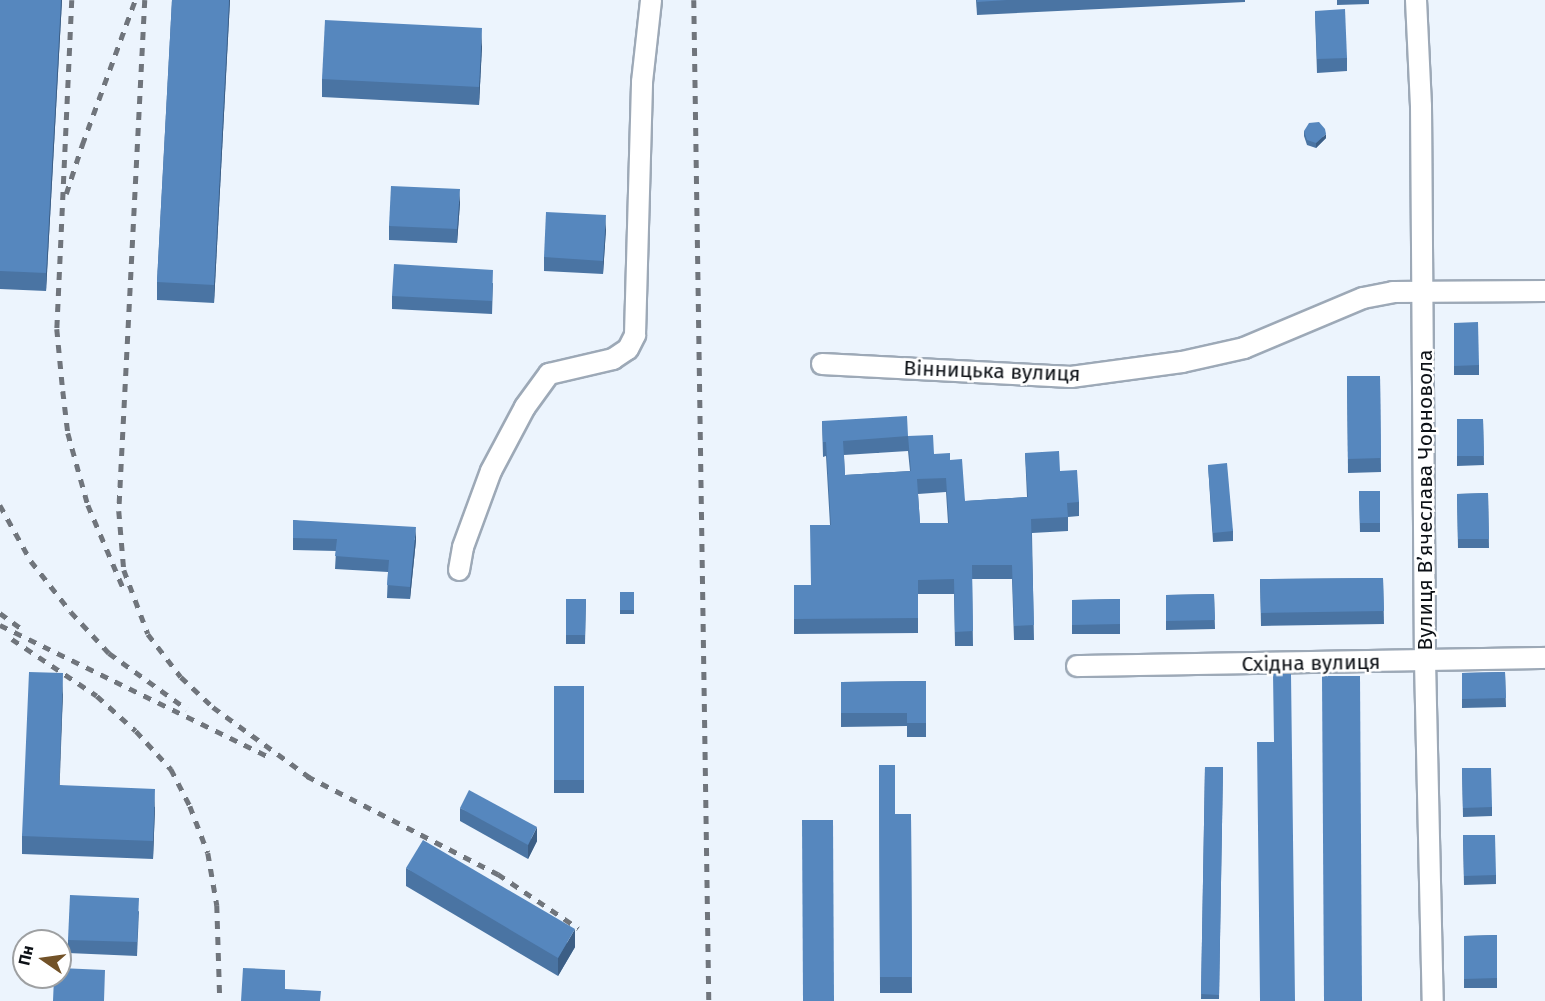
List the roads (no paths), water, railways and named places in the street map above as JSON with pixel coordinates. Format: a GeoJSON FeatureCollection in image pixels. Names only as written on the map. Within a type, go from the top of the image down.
{"type":"FeatureCollection","features":[{"type":"Feature","properties":{"kind":"street"},"geometry":{"type":"LineString","coordinates":[[459,570],[463,547],[491,471],[525,407],[549,374],[613,360],[628,349],[635,335],[642,82],[651,0]]}},
{"type":"Feature","properties":{"kind":"street","name":"Вулиця Вʼячеслава Чорновола"},"geometry":{"type":"LineString","coordinates":[[1416,0],[1421,106],[1425,661],[1433,1001]]}},
{"type":"Feature","properties":{"kind":"street","name":"Вінницька вулиця"},"geometry":{"type":"LineString","coordinates":[[822,364],[1071,377],[1182,362],[1244,348],[1363,298],[1393,292],[1545,291]]}},
{"type":"Feature","properties":{"kind":"street","name":"Східна вулиця"},"geometry":{"type":"LineString","coordinates":[[1077,666],[1545,658]]}},
{"type":"Feature","properties":{"kind":"railway"},"geometry":{"type":"LineString","coordinates":[[72,0],[57,329],[68,433],[88,505],[125,592]]}},
{"type":"Feature","properties":{"kind":"railway"},"geometry":{"type":"LineString","coordinates":[[66,194],[135,0]]}},
{"type":"Feature","properties":{"kind":"railway"},"geometry":{"type":"LineString","coordinates":[[145,0],[119,511],[124,570],[148,634],[181,677],[213,707],[312,779]]}},
{"type":"Feature","properties":{"kind":"railway"},"geometry":{"type":"LineString","coordinates":[[694,0],[709,1001]]}},
{"type":"Feature","properties":{"kind":"railway"},"geometry":{"type":"LineString","coordinates":[[0,505],[31,561],[71,612],[109,653],[187,709]]}},
{"type":"Feature","properties":{"kind":"railway"},"geometry":{"type":"LineString","coordinates":[[0,613],[23,630]]}},
{"type":"Feature","properties":{"kind":"railway"},"geometry":{"type":"LineString","coordinates":[[0,625],[267,756]]}},
{"type":"Feature","properties":{"kind":"railway"},"geometry":{"type":"LineString","coordinates":[[12,639],[97,696],[136,731],[171,769],[190,806],[208,853],[217,905],[220,1001]]}},
{"type":"Feature","properties":{"kind":"railway"},"geometry":{"type":"LineString","coordinates":[[307,776],[498,874],[578,928]]}}]}
